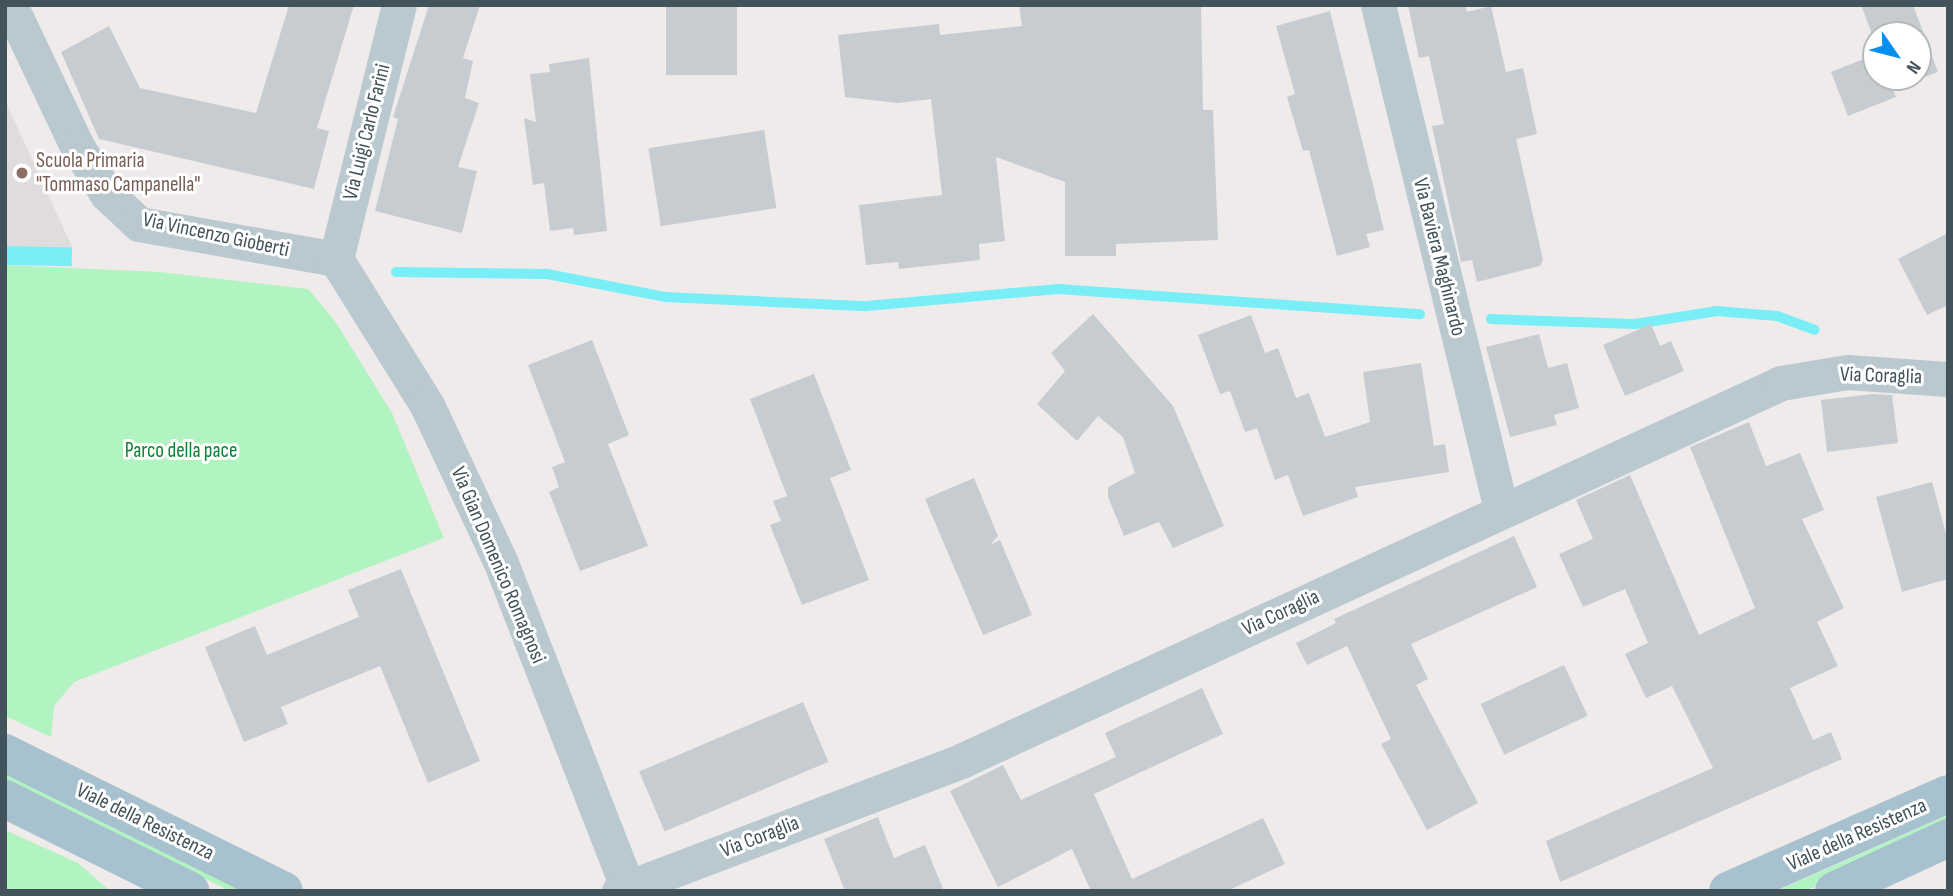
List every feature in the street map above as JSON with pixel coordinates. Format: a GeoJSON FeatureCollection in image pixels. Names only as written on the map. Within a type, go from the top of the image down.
{"type":"FeatureCollection","features":[{"type":"Feature","properties":{"kind":"main road","name":"Viale della Resistenza"},"geometry":{"type":"LineString","coordinates":[[5,754],[284,891]]}},
{"type":"Feature","properties":{"kind":"main road","name":"Viale della Resistenza"},"geometry":{"type":"LineString","coordinates":[[1727,891],[1948,794]]}},
{"type":"Feature","properties":{"kind":"main road","name":"Viale della Resistenza"},"geometry":{"type":"LineString","coordinates":[[5,799],[190,891]]}},
{"type":"Feature","properties":{"kind":"main road","name":"Viale della Resistenza"},"geometry":{"type":"LineString","coordinates":[[1834,891],[1948,838]]}},
{"type":"Feature","properties":{"kind":"street","name":"Via Vincenzo Gioberti"},"geometry":{"type":"LineString","coordinates":[[10,5],[78,148],[107,194],[139,224],[336,259]]}},
{"type":"Feature","properties":{"kind":"street","name":"Via Luigi Carlo Farini"},"geometry":{"type":"LineString","coordinates":[[336,259],[399,5]]}},
{"type":"Feature","properties":{"kind":"street","name":"Via Baviera Maghinardo"},"geometry":{"type":"LineString","coordinates":[[1378,5],[1501,509]]}},
{"type":"Feature","properties":{"kind":"street","name":"Via Gian Domenico Romagnosi"},"geometry":{"type":"LineString","coordinates":[[336,259],[427,405],[501,563],[623,889]]}},
{"type":"Feature","properties":{"kind":"street","name":"Via Coraglia"},"geometry":{"type":"LineString","coordinates":[[623,889],[963,760],[1501,509],[1781,383],[1847,372],[1948,379]]}},
{"type":"Feature","properties":{"kind":"shaded area","name":"Scuola Primaria \"Tommaso Campanella\""},"geometry":{"type":"Polygon","coordinates":[[[5,100],[72,247],[5,246],[5,100]]]}},
{"type":"Feature","properties":{"kind":"green space","name":"Parco della pace"},"geometry":{"type":"Polygon","coordinates":[[[5,265],[160,272],[308,289],[335,321],[392,413],[444,538],[74,682],[54,706],[51,737],[5,716],[5,265]]]}},
{"type":"Feature","properties":{"kind":"green space"},"geometry":{"type":"Polygon","coordinates":[[[5,771],[249,890],[231,891],[5,781],[5,771]]]}},
{"type":"Feature","properties":{"kind":"green space"},"geometry":{"type":"Polygon","coordinates":[[[1948,815],[1948,827],[1805,891],[1777,891],[1948,815]]]}},
{"type":"Feature","properties":{"kind":"green space"},"geometry":{"type":"Polygon","coordinates":[[[5,830],[78,863],[110,891],[5,891],[5,830]]]}},
{"type":"Feature","properties":{"kind":"water"},"geometry":{"type":"Polygon","coordinates":[[[5,246],[72,247],[72,266],[5,265],[5,246]]]}},
{"type":"Feature","properties":{"kind":"building"},"geometry":{"type":"Polygon","coordinates":[[[289,5],[354,5],[317,128],[329,131],[314,189],[99,139],[61,52],[109,26],[140,88],[256,113],[289,5]]]}},
{"type":"Feature","properties":{"kind":"building"},"geometry":{"type":"Polygon","coordinates":[[[429,5],[480,5],[463,58],[473,61],[465,98],[479,103],[458,167],[477,171],[462,233],[375,211],[398,119],[393,117],[429,5]]]}},
{"type":"Feature","properties":{"kind":"building"},"geometry":{"type":"Polygon","coordinates":[[[666,5],[737,5],[737,75],[666,75],[666,5]]]}},
{"type":"Feature","properties":{"kind":"building"},"geometry":{"type":"Polygon","coordinates":[[[1019,5],[1201,5],[1203,110],[1213,110],[1218,240],[1116,244],[1116,256],[1065,256],[1065,182],[996,157],[1005,241],[979,244],[980,260],[899,269],[898,262],[866,265],[859,205],[942,195],[931,99],[898,103],[845,97],[838,35],[939,24],[940,35],[1022,26],[1019,5]]]}},
{"type":"Feature","properties":{"kind":"building"},"geometry":{"type":"Polygon","coordinates":[[[1408,5],[1465,5],[1467,12],[1491,6],[1506,72],[1523,68],[1537,134],[1516,139],[1543,260],[1540,266],[1477,282],[1472,260],[1461,262],[1432,126],[1444,124],[1429,56],[1419,58],[1408,5]]]}},
{"type":"Feature","properties":{"kind":"building"},"geometry":{"type":"Polygon","coordinates":[[[1861,5],[1913,5],[1919,21],[1867,21],[1861,5]]]}},
{"type":"Feature","properties":{"kind":"building"},"geometry":{"type":"Polygon","coordinates":[[[1330,11],[1384,230],[1366,234],[1370,247],[1337,256],[1309,150],[1303,151],[1287,97],[1295,94],[1276,26],[1330,11]]]}},
{"type":"Feature","properties":{"kind":"building"},"geometry":{"type":"Polygon","coordinates":[[[1932,56],[1938,72],[1932,74],[1932,56]]]}},
{"type":"Feature","properties":{"kind":"building"},"geometry":{"type":"Polygon","coordinates":[[[589,58],[607,231],[574,235],[573,228],[550,231],[544,183],[533,185],[524,118],[536,122],[530,74],[550,72],[549,64],[589,58]]]}},
{"type":"Feature","properties":{"kind":"building"},"geometry":{"type":"Polygon","coordinates":[[[1862,60],[1862,91],[1894,91],[1896,97],[1848,116],[1831,72],[1862,60]]]}},
{"type":"Feature","properties":{"kind":"building"},"geometry":{"type":"Polygon","coordinates":[[[764,130],[776,208],[661,226],[648,148],[764,130]]]}},
{"type":"Feature","properties":{"kind":"building"},"geometry":{"type":"Polygon","coordinates":[[[1948,233],[1948,305],[1927,315],[1898,259],[1948,233]]]}},
{"type":"Feature","properties":{"kind":"building"},"geometry":{"type":"Polygon","coordinates":[[[1093,314],[1173,406],[1224,526],[1173,548],[1159,522],[1124,536],[1108,497],[1108,487],[1135,473],[1123,437],[1098,416],[1077,441],[1037,404],[1065,371],[1051,353],[1093,314]]]}},
{"type":"Feature","properties":{"kind":"building"},"geometry":{"type":"Polygon","coordinates":[[[1251,315],[1265,353],[1278,348],[1296,398],[1309,393],[1325,437],[1370,422],[1363,372],[1421,363],[1434,446],[1445,444],[1449,472],[1355,487],[1358,497],[1303,516],[1288,475],[1275,480],[1257,428],[1245,432],[1230,391],[1220,394],[1198,335],[1251,315]]]}},
{"type":"Feature","properties":{"kind":"building"},"geometry":{"type":"Polygon","coordinates":[[[1651,324],[1660,346],[1671,341],[1684,371],[1625,396],[1603,345],[1651,324]]]}},
{"type":"Feature","properties":{"kind":"building"},"geometry":{"type":"Polygon","coordinates":[[[1539,334],[1548,368],[1567,363],[1579,408],[1554,415],[1557,425],[1510,437],[1486,347],[1539,334]]]}},
{"type":"Feature","properties":{"kind":"building"},"geometry":{"type":"Polygon","coordinates":[[[592,340],[629,435],[608,444],[648,546],[580,571],[549,492],[559,487],[552,467],[565,462],[528,365],[592,340]]]}},
{"type":"Feature","properties":{"kind":"building"},"geometry":{"type":"Polygon","coordinates":[[[814,374],[851,470],[830,478],[869,580],[802,605],[770,525],[781,521],[773,501],[787,496],[750,399],[814,374]]]}},
{"type":"Feature","properties":{"kind":"building"},"geometry":{"type":"Polygon","coordinates":[[[1873,394],[1892,395],[1898,443],[1827,452],[1821,400],[1873,394]]]}},
{"type":"Feature","properties":{"kind":"building"},"geometry":{"type":"Polygon","coordinates":[[[1749,422],[1766,466],[1800,453],[1824,510],[1802,519],[1844,608],[1817,622],[1838,666],[1790,688],[1813,740],[1831,732],[1842,759],[1560,882],[1546,841],[1713,768],[1672,686],[1646,698],[1625,654],[1648,643],[1625,589],[1583,607],[1559,554],[1593,539],[1576,500],[1630,475],[1699,635],[1755,608],[1690,447],[1749,422]]]}},
{"type":"Feature","properties":{"kind":"building"},"geometry":{"type":"Polygon","coordinates":[[[974,478],[998,536],[990,545],[1000,540],[1032,615],[983,635],[925,499],[974,478]]]}},
{"type":"Feature","properties":{"kind":"building"},"geometry":{"type":"Polygon","coordinates":[[[1932,482],[1948,541],[1948,579],[1902,592],[1876,497],[1932,482]]]}},
{"type":"Feature","properties":{"kind":"building"},"geometry":{"type":"Polygon","coordinates":[[[1514,536],[1537,587],[1411,644],[1428,679],[1416,685],[1478,803],[1427,830],[1381,744],[1391,739],[1347,646],[1307,665],[1296,643],[1336,623],[1334,619],[1514,536]]]}},
{"type":"Feature","properties":{"kind":"building"},"geometry":{"type":"Polygon","coordinates":[[[401,569],[480,761],[428,783],[380,666],[281,707],[288,724],[244,742],[205,647],[255,626],[267,655],[359,617],[348,590],[401,569]]]}},
{"type":"Feature","properties":{"kind":"building"},"geometry":{"type":"Polygon","coordinates":[[[1564,665],[1588,716],[1504,755],[1481,704],[1564,665]]]}},
{"type":"Feature","properties":{"kind":"building"},"geometry":{"type":"Polygon","coordinates":[[[1202,688],[1223,734],[1094,794],[1132,879],[1263,818],[1285,864],[1227,891],[1091,891],[1072,849],[998,887],[950,791],[1003,765],[1021,800],[1116,757],[1105,733],[1202,688]]]}},
{"type":"Feature","properties":{"kind":"building"},"geometry":{"type":"Polygon","coordinates":[[[803,702],[828,762],[665,831],[639,772],[803,702]]]}},
{"type":"Feature","properties":{"kind":"building"},"geometry":{"type":"Polygon","coordinates":[[[878,817],[894,858],[925,845],[944,891],[845,891],[824,839],[878,817]]]}},
{"type":"Feature","properties":{"kind":"waterway"},"geometry":{"type":"LineString","coordinates":[[396,272],[547,274],[665,297],[867,306],[1058,289],[1420,314]]}},
{"type":"Feature","properties":{"kind":"waterway"},"geometry":{"type":"LineString","coordinates":[[1491,319],[1635,324],[1717,311],[1777,316],[1815,330]]}},
{"type":"Feature","properties":{"kind":"place","name":"Scuola Primaria \"Tommaso Campanella\""},"geometry":{"type":"Point","coordinates":[22,173]}}]}
